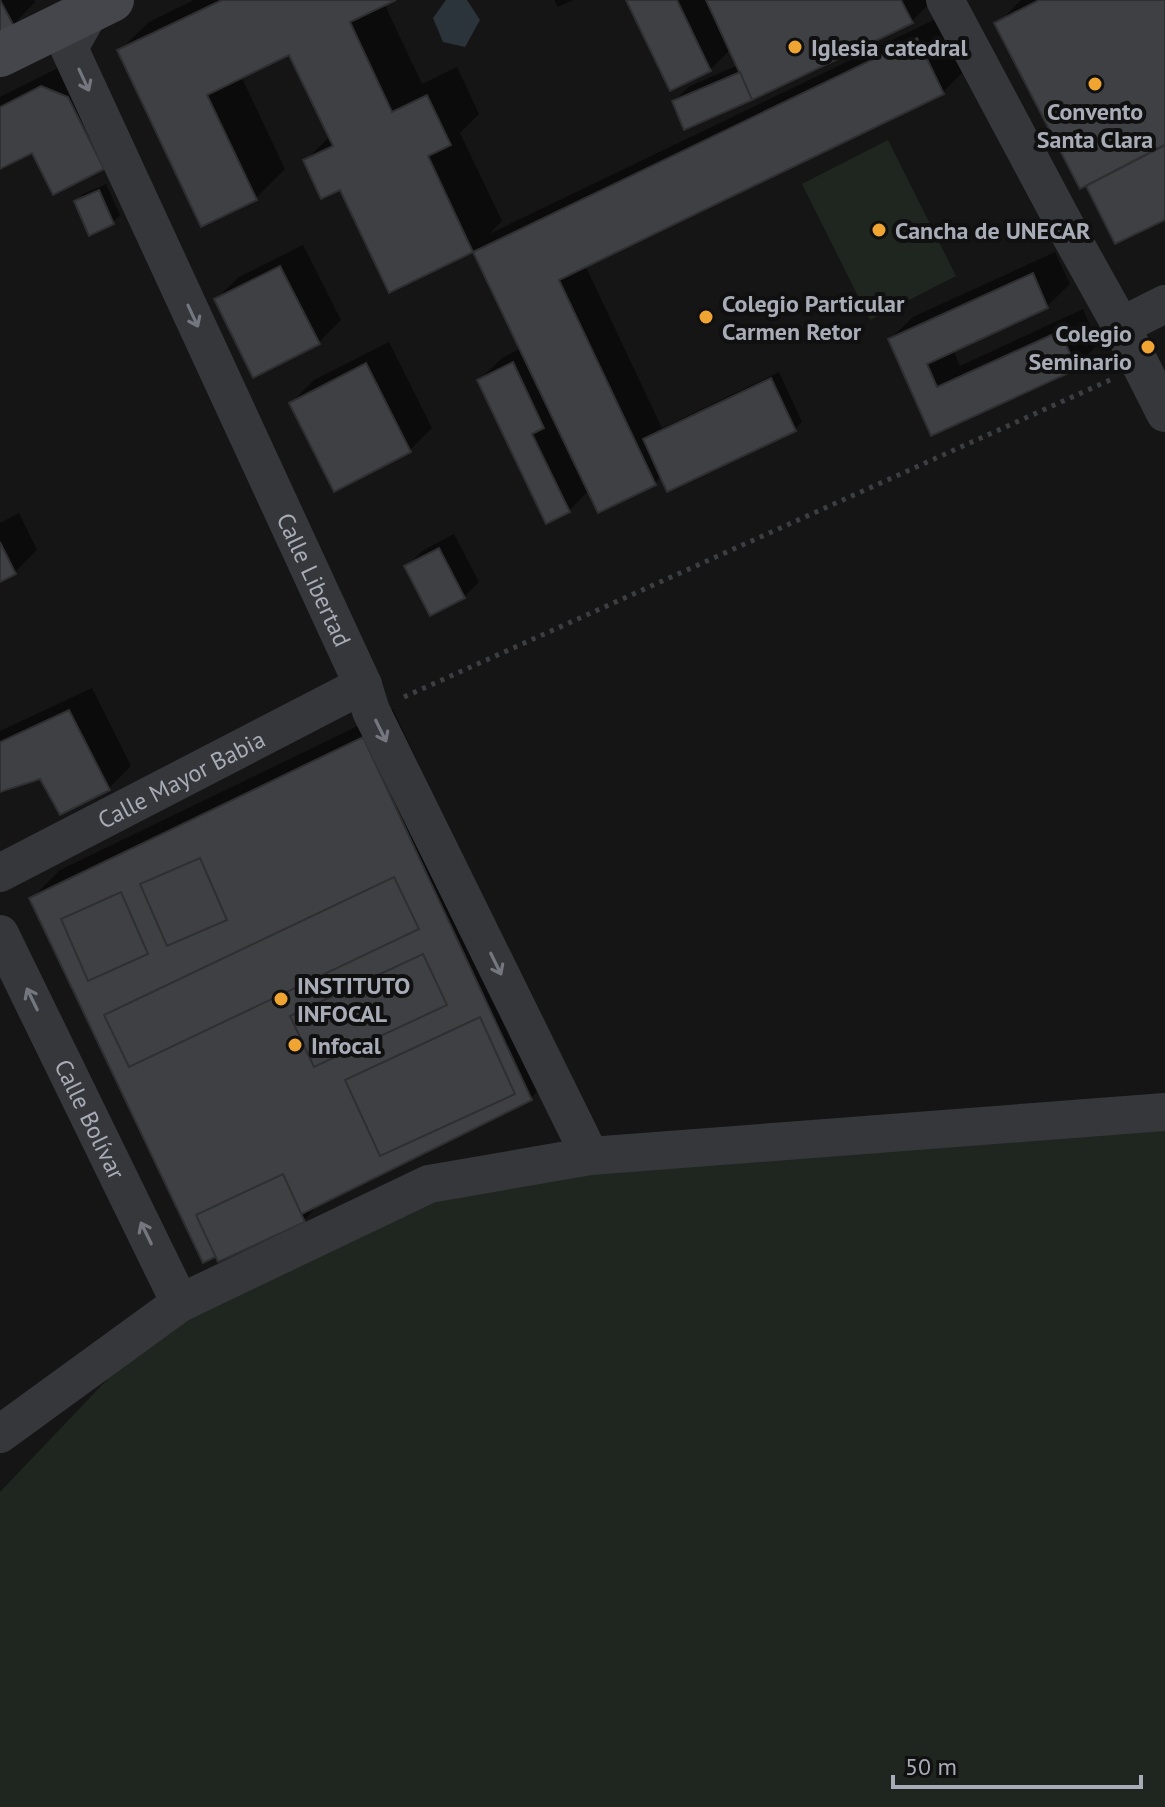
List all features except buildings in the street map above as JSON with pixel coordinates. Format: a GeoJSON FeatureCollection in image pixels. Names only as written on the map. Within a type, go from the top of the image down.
{"type":"FeatureCollection","features":[{"type":"Feature","properties":{"kind":"main road"},"geometry":{"type":"LineString","coordinates":[[0,55],[96,4]]}},
{"type":"Feature","properties":{"kind":"street"},"geometry":{"type":"LineString","coordinates":[[945,0],[1165,413]]}},
{"type":"Feature","properties":{"kind":"street","name":"Calle Libertad"},"geometry":{"type":"LineString","coordinates":[[96,4],[69,48],[367,698],[590,1156]]}},
{"type":"Feature","properties":{"kind":"street"},"geometry":{"type":"LineString","coordinates":[[1121,326],[1165,304]]}},
{"type":"Feature","properties":{"kind":"street","name":"Calle Mayor Babia"},"geometry":{"type":"LineString","coordinates":[[0,873],[367,698]]}},
{"type":"Feature","properties":{"kind":"street","name":"Calle Bolívar"},"geometry":{"type":"LineString","coordinates":[[0,934],[180,1303]]}},
{"type":"Feature","properties":{"kind":"street"},"geometry":{"type":"LineString","coordinates":[[0,1434],[180,1303],[429,1184],[590,1156],[1165,1112]]}},
{"type":"Feature","properties":{"kind":"path"},"geometry":{"type":"LineString","coordinates":[[367,698],[1140,367]]}},
{"type":"Feature","properties":{"kind":"shaded area"},"geometry":{"type":"Polygon","coordinates":[[[446,0],[467,0],[480,20],[465,47],[443,42],[433,18],[446,0]]]}},
{"type":"Feature","properties":{"kind":"shaded area","name":"Cancha de UNECAR"},"geometry":{"type":"Polygon","coordinates":[[[888,140],[956,276],[870,320],[802,184],[888,140]]]}},
{"type":"Feature","properties":{"kind":"shaded area"},"geometry":{"type":"Polygon","coordinates":[[[1165,1112],[1165,1807],[0,1807],[0,1492],[180,1303],[429,1184],[1165,1112]]]}},
{"type":"Feature","properties":{"kind":"place","name":"Iglesia catedral"},"geometry":{"type":"Point","coordinates":[795,47]}},
{"type":"Feature","properties":{"kind":"place","name":"Convento Santa Clara"},"geometry":{"type":"Point","coordinates":[1095,84]}},
{"type":"Feature","properties":{"kind":"place","name":"Cancha de UNECAR"},"geometry":{"type":"Point","coordinates":[879,230]}},
{"type":"Feature","properties":{"kind":"place","name":"Colegio Particular Carmen Retor"},"geometry":{"type":"Point","coordinates":[706,317]}},
{"type":"Feature","properties":{"kind":"place","name":"Colegio Seminario"},"geometry":{"type":"Point","coordinates":[1148,347]}},
{"type":"Feature","properties":{"kind":"place","name":"INSTITUTO INFOCAL"},"geometry":{"type":"Point","coordinates":[281,999]}},
{"type":"Feature","properties":{"kind":"place","name":"Infocal"},"geometry":{"type":"Point","coordinates":[295,1045]}}]}
